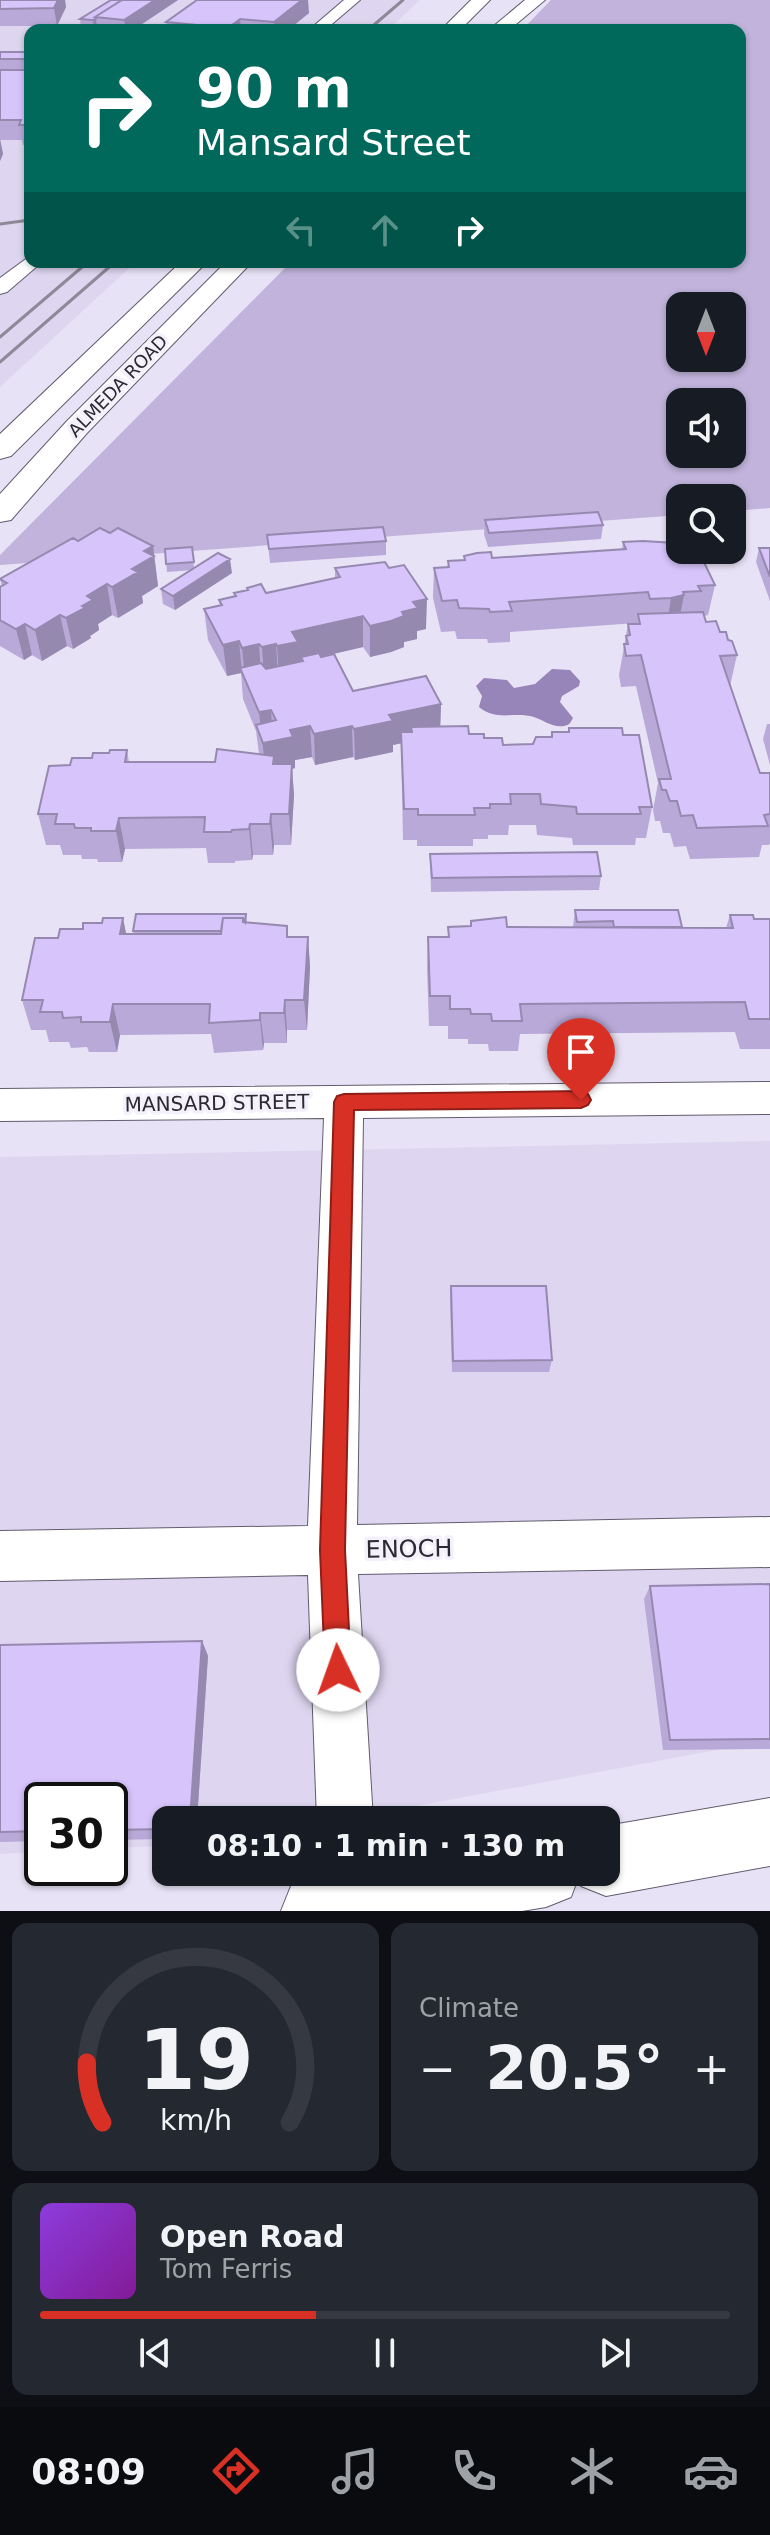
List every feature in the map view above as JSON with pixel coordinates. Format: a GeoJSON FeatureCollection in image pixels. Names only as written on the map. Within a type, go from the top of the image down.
{"type":"FeatureCollection","features":[{"type":"Feature","properties":{"kind":"main road"},"geometry":{"type":"LineString","coordinates":[[506,24],[536,0]]}},
{"type":"Feature","properties":{"kind":"main road"},"geometry":{"type":"LineString","coordinates":[[459,24],[488,5]]}},
{"type":"Feature","properties":{"kind":"main road"},"geometry":{"type":"LineString","coordinates":[[478,24],[488,5]]}},
{"type":"Feature","properties":{"kind":"main road","name":"ALMEDA ROAD"},"geometry":{"type":"LineString","coordinates":[[0,450],[189,268]]}},
{"type":"Feature","properties":{"kind":"main road","name":"ALMEDA ROAD"},"geometry":{"type":"LineString","coordinates":[[0,513],[77,427],[234,268]]}},
{"type":"Feature","properties":{"kind":"main road"},"geometry":{"type":"LineString","coordinates":[[620,1859],[770,1832]]}},
{"type":"Feature","properties":{"kind":"main road"},"geometry":{"type":"LineString","coordinates":[[340,1900],[443,1886]]}},
{"type":"Feature","properties":{"kind":"street"},"geometry":{"type":"LineString","coordinates":[[323,24],[353,0]]}},
{"type":"Feature","properties":{"kind":"street"},"geometry":{"type":"LineString","coordinates":[[0,288],[25,268]]}},
{"type":"Feature","properties":{"kind":"street","name":"MANSARD STREET"},"geometry":{"type":"LineString","coordinates":[[0,1105],[770,1098]]}},
{"type":"Feature","properties":{"kind":"street"},"geometry":{"type":"LineString","coordinates":[[344,1102],[332,1550],[344,1806]]}},
{"type":"Feature","properties":{"kind":"street","name":"ENOCH"},"geometry":{"type":"LineString","coordinates":[[0,1556],[770,1542]]}},
{"type":"Feature","properties":{"kind":"shaded area"},"geometry":{"type":"Polygon","coordinates":[[[0,0],[420,0],[394,24],[24,24],[24,268],[129,268],[0,387],[0,0]]]}},
{"type":"Feature","properties":{"kind":"shaded area"},"geometry":{"type":"Polygon","coordinates":[[[551,0],[770,0],[770,508],[746,510],[746,484],[666,484],[666,516],[0,565],[0,555],[285,268],[746,268],[746,24],[528,24],[551,0]]]}},
{"type":"Feature","properties":{"kind":"shaded area"},"geometry":{"type":"Polygon","coordinates":[[[552,669],[570,670],[580,681],[579,686],[562,696],[560,702],[573,718],[570,724],[556,726],[527,715],[492,714],[479,707],[482,696],[476,686],[484,678],[507,680],[514,688],[535,684],[552,669]]]}},
{"type":"Feature","properties":{"kind":"shaded area"},"geometry":{"type":"Polygon","coordinates":[[[770,1141],[770,1740],[417,1806],[152,1806],[152,1846],[128,1847],[128,1782],[24,1782],[24,1853],[0,1854],[0,1157],[770,1141]]]}},
{"type":"Feature","properties":{"kind":"building"},"geometry":{"type":"Polygon","coordinates":[[[0,0],[58,0],[54,8],[0,9],[0,0]]]}},
{"type":"Feature","properties":{"kind":"building"},"geometry":{"type":"Polygon","coordinates":[[[111,0],[122,0],[96,19],[80,19],[111,0]]]}},
{"type":"Feature","properties":{"kind":"building"},"geometry":{"type":"Polygon","coordinates":[[[122,0],[155,0],[124,20],[95,17],[122,0]]]}},
{"type":"Feature","properties":{"kind":"building"},"geometry":{"type":"Polygon","coordinates":[[[197,0],[302,0],[274,22],[240,19],[233,24],[166,22],[197,0]]]}},
{"type":"Feature","properties":{"kind":"building"},"geometry":{"type":"Polygon","coordinates":[[[0,52],[24,52],[24,59],[0,59],[0,52]]]}},
{"type":"Feature","properties":{"kind":"building"},"geometry":{"type":"Polygon","coordinates":[[[0,70],[24,70],[24,125],[19,125],[21,120],[0,120],[0,70]]]}},
{"type":"Feature","properties":{"kind":"building"},"geometry":{"type":"Polygon","coordinates":[[[598,512],[603,525],[489,533],[485,520],[598,512]]]}},
{"type":"Feature","properties":{"kind":"building"},"geometry":{"type":"Polygon","coordinates":[[[383,527],[386,541],[269,549],[267,535],[383,527]]]}},
{"type":"Feature","properties":{"kind":"building"},"geometry":{"type":"Polygon","coordinates":[[[100,528],[110,533],[118,528],[153,546],[144,551],[154,556],[132,569],[138,572],[112,587],[107,584],[87,596],[93,600],[66,618],[60,615],[35,630],[25,624],[16,629],[0,620],[0,587],[7,583],[0,579],[73,538],[78,541],[100,528]]]}},
{"type":"Feature","properties":{"kind":"building"},"geometry":{"type":"Polygon","coordinates":[[[623,542],[666,542],[666,564],[705,564],[715,585],[698,586],[701,591],[683,592],[684,595],[671,598],[650,599],[648,592],[509,602],[512,611],[490,612],[489,609],[459,608],[457,600],[442,601],[434,568],[449,567],[448,561],[465,560],[464,556],[477,553],[491,552],[492,558],[626,549],[623,542]]]}},
{"type":"Feature","properties":{"kind":"building"},"geometry":{"type":"Polygon","coordinates":[[[192,547],[194,562],[166,564],[165,549],[192,547]]]}},
{"type":"Feature","properties":{"kind":"building"},"geometry":{"type":"Polygon","coordinates":[[[759,548],[770,548],[770,577],[759,548]]]}},
{"type":"Feature","properties":{"kind":"building"},"geometry":{"type":"Polygon","coordinates":[[[218,553],[230,559],[173,596],[161,589],[218,553]]]}},
{"type":"Feature","properties":{"kind":"building"},"geometry":{"type":"Polygon","coordinates":[[[385,562],[389,568],[404,565],[427,599],[413,602],[418,608],[402,612],[404,616],[391,621],[370,626],[363,616],[292,632],[298,642],[242,648],[239,641],[223,645],[204,609],[222,605],[219,600],[261,584],[266,593],[340,577],[335,568],[385,562]]]}},
{"type":"Feature","properties":{"kind":"building"},"geometry":{"type":"Polygon","coordinates":[[[703,612],[706,622],[716,621],[720,632],[726,632],[737,655],[720,656],[760,773],[770,773],[770,814],[764,815],[768,826],[697,828],[693,815],[681,816],[677,801],[670,801],[666,790],[662,790],[659,779],[671,779],[641,655],[626,656],[624,644],[628,644],[626,636],[630,635],[628,624],[640,624],[638,614],[703,612]]]}},
{"type":"Feature","properties":{"kind":"building"},"geometry":{"type":"Polygon","coordinates":[[[319,653],[321,657],[334,654],[353,691],[426,676],[441,704],[389,715],[393,721],[354,729],[352,726],[314,734],[310,726],[290,730],[293,737],[263,743],[256,725],[276,720],[271,710],[259,712],[240,668],[261,663],[266,669],[303,661],[301,657],[319,653]]]}},
{"type":"Feature","properties":{"kind":"building"},"geometry":{"type":"Polygon","coordinates":[[[468,726],[469,734],[502,738],[503,745],[533,744],[536,737],[552,737],[552,732],[569,732],[569,728],[622,728],[623,735],[639,735],[652,807],[639,807],[641,814],[577,814],[576,807],[541,804],[540,794],[510,794],[511,804],[474,808],[475,815],[418,815],[418,809],[404,809],[401,732],[412,732],[411,727],[468,726]]]}},
{"type":"Feature","properties":{"kind":"building"},"geometry":{"type":"Polygon","coordinates":[[[217,749],[274,756],[273,764],[292,764],[289,814],[271,814],[270,824],[250,824],[249,829],[204,832],[205,817],[119,818],[116,831],[91,831],[91,828],[75,828],[74,824],[55,824],[57,814],[38,814],[49,766],[70,765],[72,758],[92,758],[93,753],[109,753],[110,750],[127,750],[125,762],[215,762],[217,749]]]}},
{"type":"Feature","properties":{"kind":"building"},"geometry":{"type":"Polygon","coordinates":[[[597,852],[601,876],[432,878],[430,854],[597,852]]]}},
{"type":"Feature","properties":{"kind":"building"},"geometry":{"type":"Polygon","coordinates":[[[575,910],[678,910],[682,927],[614,927],[613,921],[577,922],[575,910]]]}},
{"type":"Feature","properties":{"kind":"building"},"geometry":{"type":"Polygon","coordinates":[[[136,914],[246,914],[245,922],[243,918],[223,918],[221,931],[133,931],[136,914]]]}},
{"type":"Feature","properties":{"kind":"building"},"geometry":{"type":"Polygon","coordinates":[[[730,915],[770,919],[770,1019],[749,1019],[745,1002],[520,1004],[522,1021],[492,1021],[491,1014],[471,1014],[470,1009],[450,1009],[450,996],[430,996],[428,937],[449,937],[448,927],[471,926],[471,921],[506,917],[507,927],[733,928],[730,915]]]}},
{"type":"Feature","properties":{"kind":"building"},"geometry":{"type":"Polygon","coordinates":[[[103,918],[123,918],[120,934],[221,934],[223,918],[243,918],[243,922],[287,926],[287,937],[308,937],[304,1000],[285,1000],[284,1013],[260,1013],[260,1020],[209,1023],[210,1004],[113,1004],[110,1022],[81,1022],[81,1017],[63,1018],[62,1012],[40,1012],[43,1000],[22,1000],[35,938],[58,938],[60,929],[83,929],[83,923],[102,923],[103,918]]]}},
{"type":"Feature","properties":{"kind":"building"},"geometry":{"type":"Polygon","coordinates":[[[451,1286],[546,1286],[552,1360],[453,1361],[451,1286]]]}},
{"type":"Feature","properties":{"kind":"building"},"geometry":{"type":"Polygon","coordinates":[[[770,1584],[770,1739],[670,1740],[650,1586],[770,1584]]]}},
{"type":"Feature","properties":{"kind":"building"},"geometry":{"type":"Polygon","coordinates":[[[202,1641],[191,1806],[152,1806],[152,1829],[128,1830],[128,1782],[24,1782],[24,1831],[0,1832],[0,1645],[202,1641]]]}},
{"type":"Feature","properties":{"kind":"railway"},"geometry":{"type":"LineString","coordinates":[[375,24],[403,0]]}},
{"type":"Feature","properties":{"kind":"railway"},"geometry":{"type":"LineString","coordinates":[[0,224],[24,221]]}},
{"type":"Feature","properties":{"kind":"railway"},"geometry":{"type":"LineString","coordinates":[[0,337],[81,268]]}},
{"type":"Feature","properties":{"kind":"railway"},"geometry":{"type":"LineString","coordinates":[[0,362],[108,268]]}},
{"type":"Feature","properties":{"kind":"route"},"geometry":{"type":"LineString","coordinates":[[338,1670],[332,1550],[344,1102],[581,1100]]}}]}
